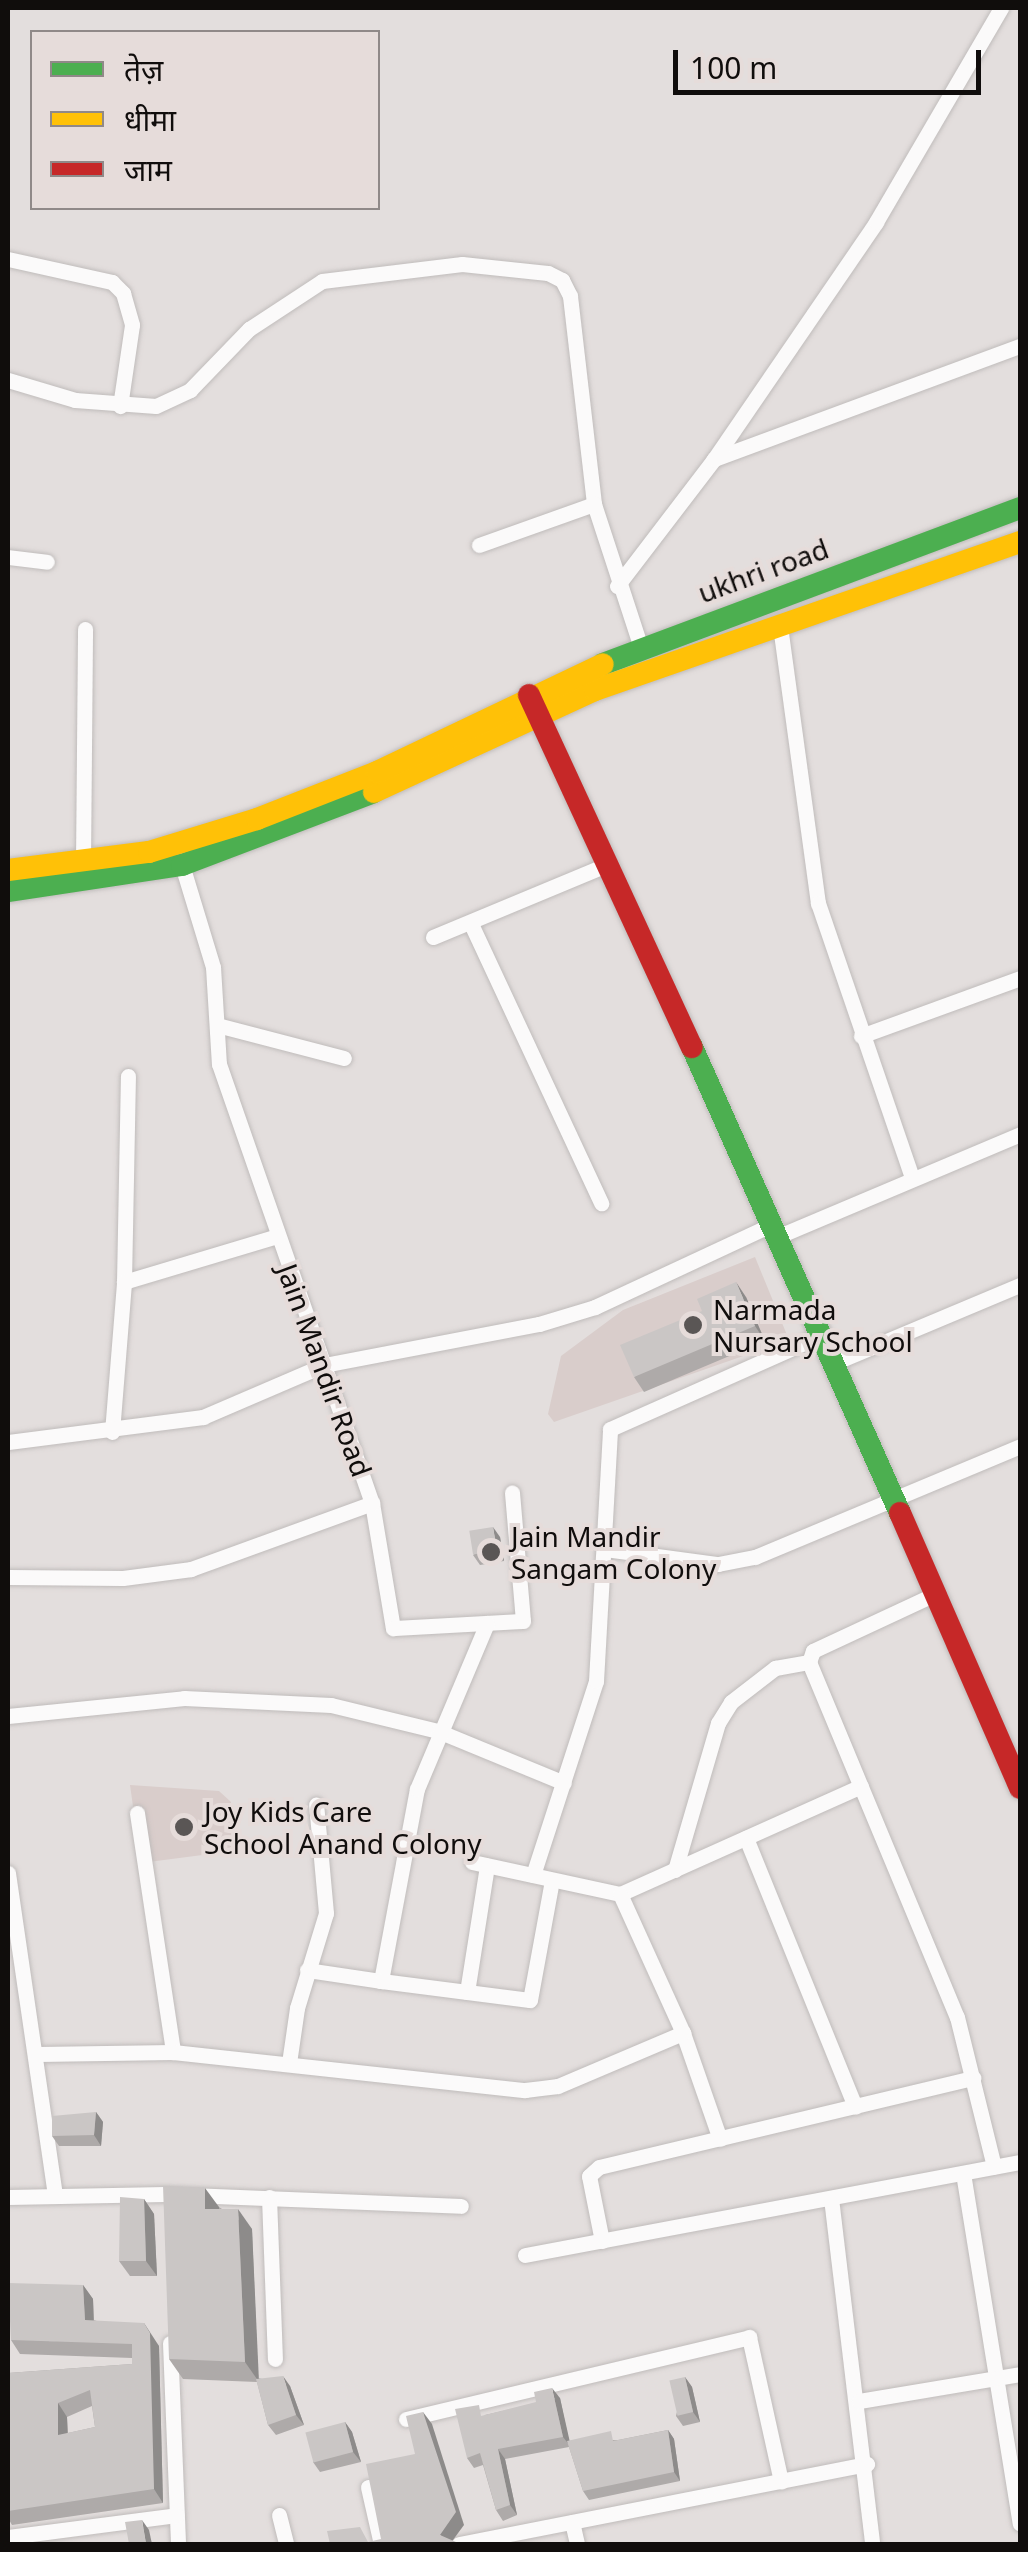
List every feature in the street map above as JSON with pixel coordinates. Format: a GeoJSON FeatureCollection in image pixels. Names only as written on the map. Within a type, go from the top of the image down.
{"type":"FeatureCollection","features":[{"type":"Feature","properties":{"kind":"street"},"geometry":{"type":"LineString","coordinates":[[617,586],[714,459],[876,222],[1001,8]]}},
{"type":"Feature","properties":{"kind":"street"},"geometry":{"type":"LineString","coordinates":[[8,259],[112,282],[124,294],[132,324],[120,406]]}},
{"type":"Feature","properties":{"kind":"street"},"geometry":{"type":"LineString","coordinates":[[8,380],[120,406],[156,406],[190,390],[249,329],[322,281],[462,264],[548,273],[562,280],[570,296],[594,504],[617,586],[641,648]]}},
{"type":"Feature","properties":{"kind":"street"},"geometry":{"type":"LineString","coordinates":[[714,459],[1020,346]]}},
{"type":"Feature","properties":{"kind":"street"},"geometry":{"type":"LineString","coordinates":[[479,545],[594,504]]}},
{"type":"Feature","properties":{"kind":"street","name":"ukhri road"},"geometry":{"type":"LineString","coordinates":[[533,704],[641,648],[1020,508]]}},
{"type":"Feature","properties":{"kind":"street"},"geometry":{"type":"LineString","coordinates":[[8,870],[83,864],[195,840],[308,800],[533,704],[780,626],[1020,542]]}},
{"type":"Feature","properties":{"kind":"street"},"geometry":{"type":"LineString","coordinates":[[8,557],[48,562]]}},
{"type":"Feature","properties":{"kind":"street"},"geometry":{"type":"LineString","coordinates":[[780,626],[818,904],[912,1178]]}},
{"type":"Feature","properties":{"kind":"street"},"geometry":{"type":"LineString","coordinates":[[83,864],[84,629]]}},
{"type":"Feature","properties":{"kind":"street"},"geometry":{"type":"LineString","coordinates":[[533,704],[776,1230],[1020,1788]]}},
{"type":"Feature","properties":{"kind":"street"},"geometry":{"type":"LineString","coordinates":[[8,890],[182,865],[310,821],[533,704]]}},
{"type":"Feature","properties":{"kind":"street"},"geometry":{"type":"LineString","coordinates":[[433,938],[472,926],[608,864]]}},
{"type":"Feature","properties":{"kind":"street","name":"Jain Mandir Road"},"geometry":{"type":"LineString","coordinates":[[182,865],[213,967],[219,1064],[372,1503],[393,1628],[523,1621],[512,1492]]}},
{"type":"Feature","properties":{"kind":"street"},"geometry":{"type":"LineString","coordinates":[[472,926],[601,1203]]}},
{"type":"Feature","properties":{"kind":"street"},"geometry":{"type":"LineString","coordinates":[[861,1036],[1020,978]]}},
{"type":"Feature","properties":{"kind":"street"},"geometry":{"type":"LineString","coordinates":[[217,1025],[344,1058]]}},
{"type":"Feature","properties":{"kind":"street"},"geometry":{"type":"LineString","coordinates":[[112,1432],[124,1282],[128,1076]]}},
{"type":"Feature","properties":{"kind":"street"},"geometry":{"type":"LineString","coordinates":[[8,1442],[112,1432],[203,1417],[324,1365],[539,1324],[595,1307],[776,1230],[1020,1134]]}},
{"type":"Feature","properties":{"kind":"street"},"geometry":{"type":"LineString","coordinates":[[124,1282],[278,1236]]}},
{"type":"Feature","properties":{"kind":"street"},"geometry":{"type":"LineString","coordinates":[[834,1362],[1020,1285]]}},
{"type":"Feature","properties":{"kind":"street"},"geometry":{"type":"LineString","coordinates":[[533,1876],[596,1681],[610,1429],[822,1335]]}},
{"type":"Feature","properties":{"kind":"street"},"geometry":{"type":"LineString","coordinates":[[605,1550],[718,1564],[755,1557],[1020,1446]]}},
{"type":"Feature","properties":{"kind":"street"},"geometry":{"type":"LineString","coordinates":[[8,1577],[123,1578],[191,1569],[372,1503]]}},
{"type":"Feature","properties":{"kind":"street"},"geometry":{"type":"LineString","coordinates":[[935,1594],[813,1651],[809,1662],[957,2017],[994,2167]]}},
{"type":"Feature","properties":{"kind":"street"},"geometry":{"type":"LineString","coordinates":[[380,1981],[408,1824],[438,1732],[487,1623]]}},
{"type":"Feature","properties":{"kind":"street"},"geometry":{"type":"LineString","coordinates":[[675,1870],[718,1723],[731,1702],[776,1668],[809,1662]]}},
{"type":"Feature","properties":{"kind":"street"},"geometry":{"type":"LineString","coordinates":[[8,1716],[184,1698],[331,1706],[438,1732],[564,1783]]}},
{"type":"Feature","properties":{"kind":"street"},"geometry":{"type":"LineString","coordinates":[[467,1992],[479,1864],[620,1894],[861,1786]]}},
{"type":"Feature","properties":{"kind":"street"},"geometry":{"type":"LineString","coordinates":[[289,2063],[328,1886],[316,1804]]}},
{"type":"Feature","properties":{"kind":"street"},"geometry":{"type":"LineString","coordinates":[[138,1813],[174,2052]]}},
{"type":"Feature","properties":{"kind":"street"},"geometry":{"type":"LineString","coordinates":[[746,1838],[855,2107]]}},
{"type":"Feature","properties":{"kind":"street"},"geometry":{"type":"LineString","coordinates":[[8,1873],[38,2054],[55,2196]]}},
{"type":"Feature","properties":{"kind":"street"},"geometry":{"type":"LineString","coordinates":[[308,1970],[530,2000],[552,1880]]}},
{"type":"Feature","properties":{"kind":"street"},"geometry":{"type":"LineString","coordinates":[[620,1894],[682,2033],[720,2139]]}},
{"type":"Feature","properties":{"kind":"street"},"geometry":{"type":"LineString","coordinates":[[38,2054],[174,2052],[525,2090],[558,2086],[682,2033]]}},
{"type":"Feature","properties":{"kind":"street"},"geometry":{"type":"LineString","coordinates":[[602,2241],[589,2176],[599,2168],[974,2078]]}},
{"type":"Feature","properties":{"kind":"street"},"geometry":{"type":"LineString","coordinates":[[525,2256],[1020,2162]]}},
{"type":"Feature","properties":{"kind":"street"},"geometry":{"type":"LineString","coordinates":[[963,2173],[1020,2523]]}},
{"type":"Feature","properties":{"kind":"street"},"geometry":{"type":"LineString","coordinates":[[164,2194],[165,2213]]}},
{"type":"Feature","properties":{"kind":"street"},"geometry":{"type":"LineString","coordinates":[[8,2197],[164,2194],[461,2206]]}},
{"type":"Feature","properties":{"kind":"street"},"geometry":{"type":"LineString","coordinates":[[269,2197],[275,2360]]}},
{"type":"Feature","properties":{"kind":"street"},"geometry":{"type":"LineString","coordinates":[[831,2198],[867,2464],[872,2544]]}},
{"type":"Feature","properties":{"kind":"street"},"geometry":{"type":"LineString","coordinates":[[170,2326],[178,2544]]}},
{"type":"Feature","properties":{"kind":"street"},"geometry":{"type":"LineString","coordinates":[[406,2418],[749,2338],[781,2481]]}},
{"type":"Feature","properties":{"kind":"street"},"geometry":{"type":"LineString","coordinates":[[858,2400],[1020,2374]]}},
{"type":"Feature","properties":{"kind":"street"},"geometry":{"type":"LineString","coordinates":[[459,2544],[867,2464]]}},
{"type":"Feature","properties":{"kind":"street"},"geometry":{"type":"LineString","coordinates":[[368,2487],[380,2544]]}},
{"type":"Feature","properties":{"kind":"street"},"geometry":{"type":"LineString","coordinates":[[279,2515],[286,2544]]}},
{"type":"Feature","properties":{"kind":"street"},"geometry":{"type":"LineString","coordinates":[[8,2537],[177,2516]]}},
{"type":"Feature","properties":{"kind":"street"},"geometry":{"type":"LineString","coordinates":[[572,2522],[577,2544]]}},
{"type":"Feature","properties":{"kind":"shaded area","name":"Narmada Nursary School"},"geometry":{"type":"Polygon","coordinates":[[[755,1257],[789,1340],[554,1422],[548,1414],[561,1356],[623,1310],[755,1257]]]}},
{"type":"Feature","properties":{"kind":"shaded area","name":"Joy Kids Care School Anand Colony"},"geometry":{"type":"Polygon","coordinates":[[[130,1785],[219,1791],[231,1802],[233,1851],[141,1863],[130,1785]]]}},
{"type":"Feature","properties":{"kind":"building"},"geometry":{"type":"Polygon","coordinates":[[[736,1282],[755,1326],[634,1377],[620,1345],[702,1311],[697,1299],[736,1282]]]}},
{"type":"Feature","properties":{"kind":"building"},"geometry":{"type":"Polygon","coordinates":[[[493,1527],[497,1551],[473,1554],[469,1531],[493,1527]]]}},
{"type":"Feature","properties":{"kind":"building"},"geometry":{"type":"Polygon","coordinates":[[[96,2112],[94,2135],[52,2136],[52,2116],[96,2112]]]}},
{"type":"Feature","properties":{"kind":"building"},"geometry":{"type":"Polygon","coordinates":[[[163,2186],[205,2188],[205,2209],[238,2209],[245,2362],[169,2359],[163,2186]]]}},
{"type":"Feature","properties":{"kind":"building"},"geometry":{"type":"Polygon","coordinates":[[[120,2197],[144,2199],[146,2261],[119,2261],[120,2197]]]}},
{"type":"Feature","properties":{"kind":"building"},"geometry":{"type":"Polygon","coordinates":[[[8,2283],[83,2285],[85,2320],[144,2323],[150,2333],[154,2489],[8,2511],[8,2373],[132,2364],[132,2344],[11,2340],[8,2283]],[[90,2390],[58,2403],[58,2435],[95,2427],[90,2390]]]}},
{"type":"Feature","properties":{"kind":"building"},"geometry":{"type":"Polygon","coordinates":[[[283,2376],[296,2415],[268,2425],[256,2379],[283,2376]]]}},
{"type":"Feature","properties":{"kind":"building"},"geometry":{"type":"Polygon","coordinates":[[[685,2377],[693,2412],[678,2416],[669,2381],[685,2377]]]}},
{"type":"Feature","properties":{"kind":"building"},"geometry":{"type":"Polygon","coordinates":[[[552,2388],[563,2437],[498,2449],[510,2505],[496,2510],[480,2453],[467,2458],[455,2409],[479,2405],[481,2416],[536,2402],[534,2392],[552,2388]]]}},
{"type":"Feature","properties":{"kind":"building"},"geometry":{"type":"Polygon","coordinates":[[[423,2412],[456,2512],[440,2535],[457,2544],[330,2544],[327,2531],[360,2527],[368,2542],[381,2539],[366,2464],[415,2454],[406,2416],[423,2412]]]}},
{"type":"Feature","properties":{"kind":"building"},"geometry":{"type":"Polygon","coordinates":[[[345,2422],[353,2452],[313,2463],[305,2433],[345,2422]]]}},
{"type":"Feature","properties":{"kind":"building"},"geometry":{"type":"Polygon","coordinates":[[[668,2430],[674,2472],[583,2491],[567,2441],[611,2431],[613,2441],[668,2430]]]}},
{"type":"Feature","properties":{"kind":"building"},"geometry":{"type":"Polygon","coordinates":[[[142,2520],[146,2544],[129,2544],[125,2522],[142,2520]]]}},
{"type":"Feature","properties":{"kind":"traffic: fast"},"geometry":{"type":"LineString","coordinates":[[603,664],[1020,508]]}},
{"type":"Feature","properties":{"kind":"traffic: fast"},"geometry":{"type":"LineString","coordinates":[[8,891],[182,865],[374,792]]}},
{"type":"Feature","properties":{"kind":"traffic: fast"},"geometry":{"type":"LineString","coordinates":[[692,1047],[900,1513]]}},
{"type":"Feature","properties":{"kind":"traffic: slow"},"geometry":{"type":"LineString","coordinates":[[374,792],[595,690],[1020,542]]}},
{"type":"Feature","properties":{"kind":"traffic: slow"},"geometry":{"type":"LineString","coordinates":[[8,870],[149,852],[257,819],[377,772],[603,664]]}},
{"type":"Feature","properties":{"kind":"traffic: jam"},"geometry":{"type":"LineString","coordinates":[[529,695],[692,1047]]}},
{"type":"Feature","properties":{"kind":"traffic: jam"},"geometry":{"type":"LineString","coordinates":[[900,1513],[1020,1788]]}},
{"type":"Feature","properties":{"kind":"place","name":"Narmada Nursary School"},"geometry":{"type":"Point","coordinates":[693,1325]}},
{"type":"Feature","properties":{"kind":"place","name":"Jain Mandir Sangam Colony"},"geometry":{"type":"Point","coordinates":[491,1552]}},
{"type":"Feature","properties":{"kind":"place","name":"Joy Kids Care School Anand Colony"},"geometry":{"type":"Point","coordinates":[184,1827]}}]}
